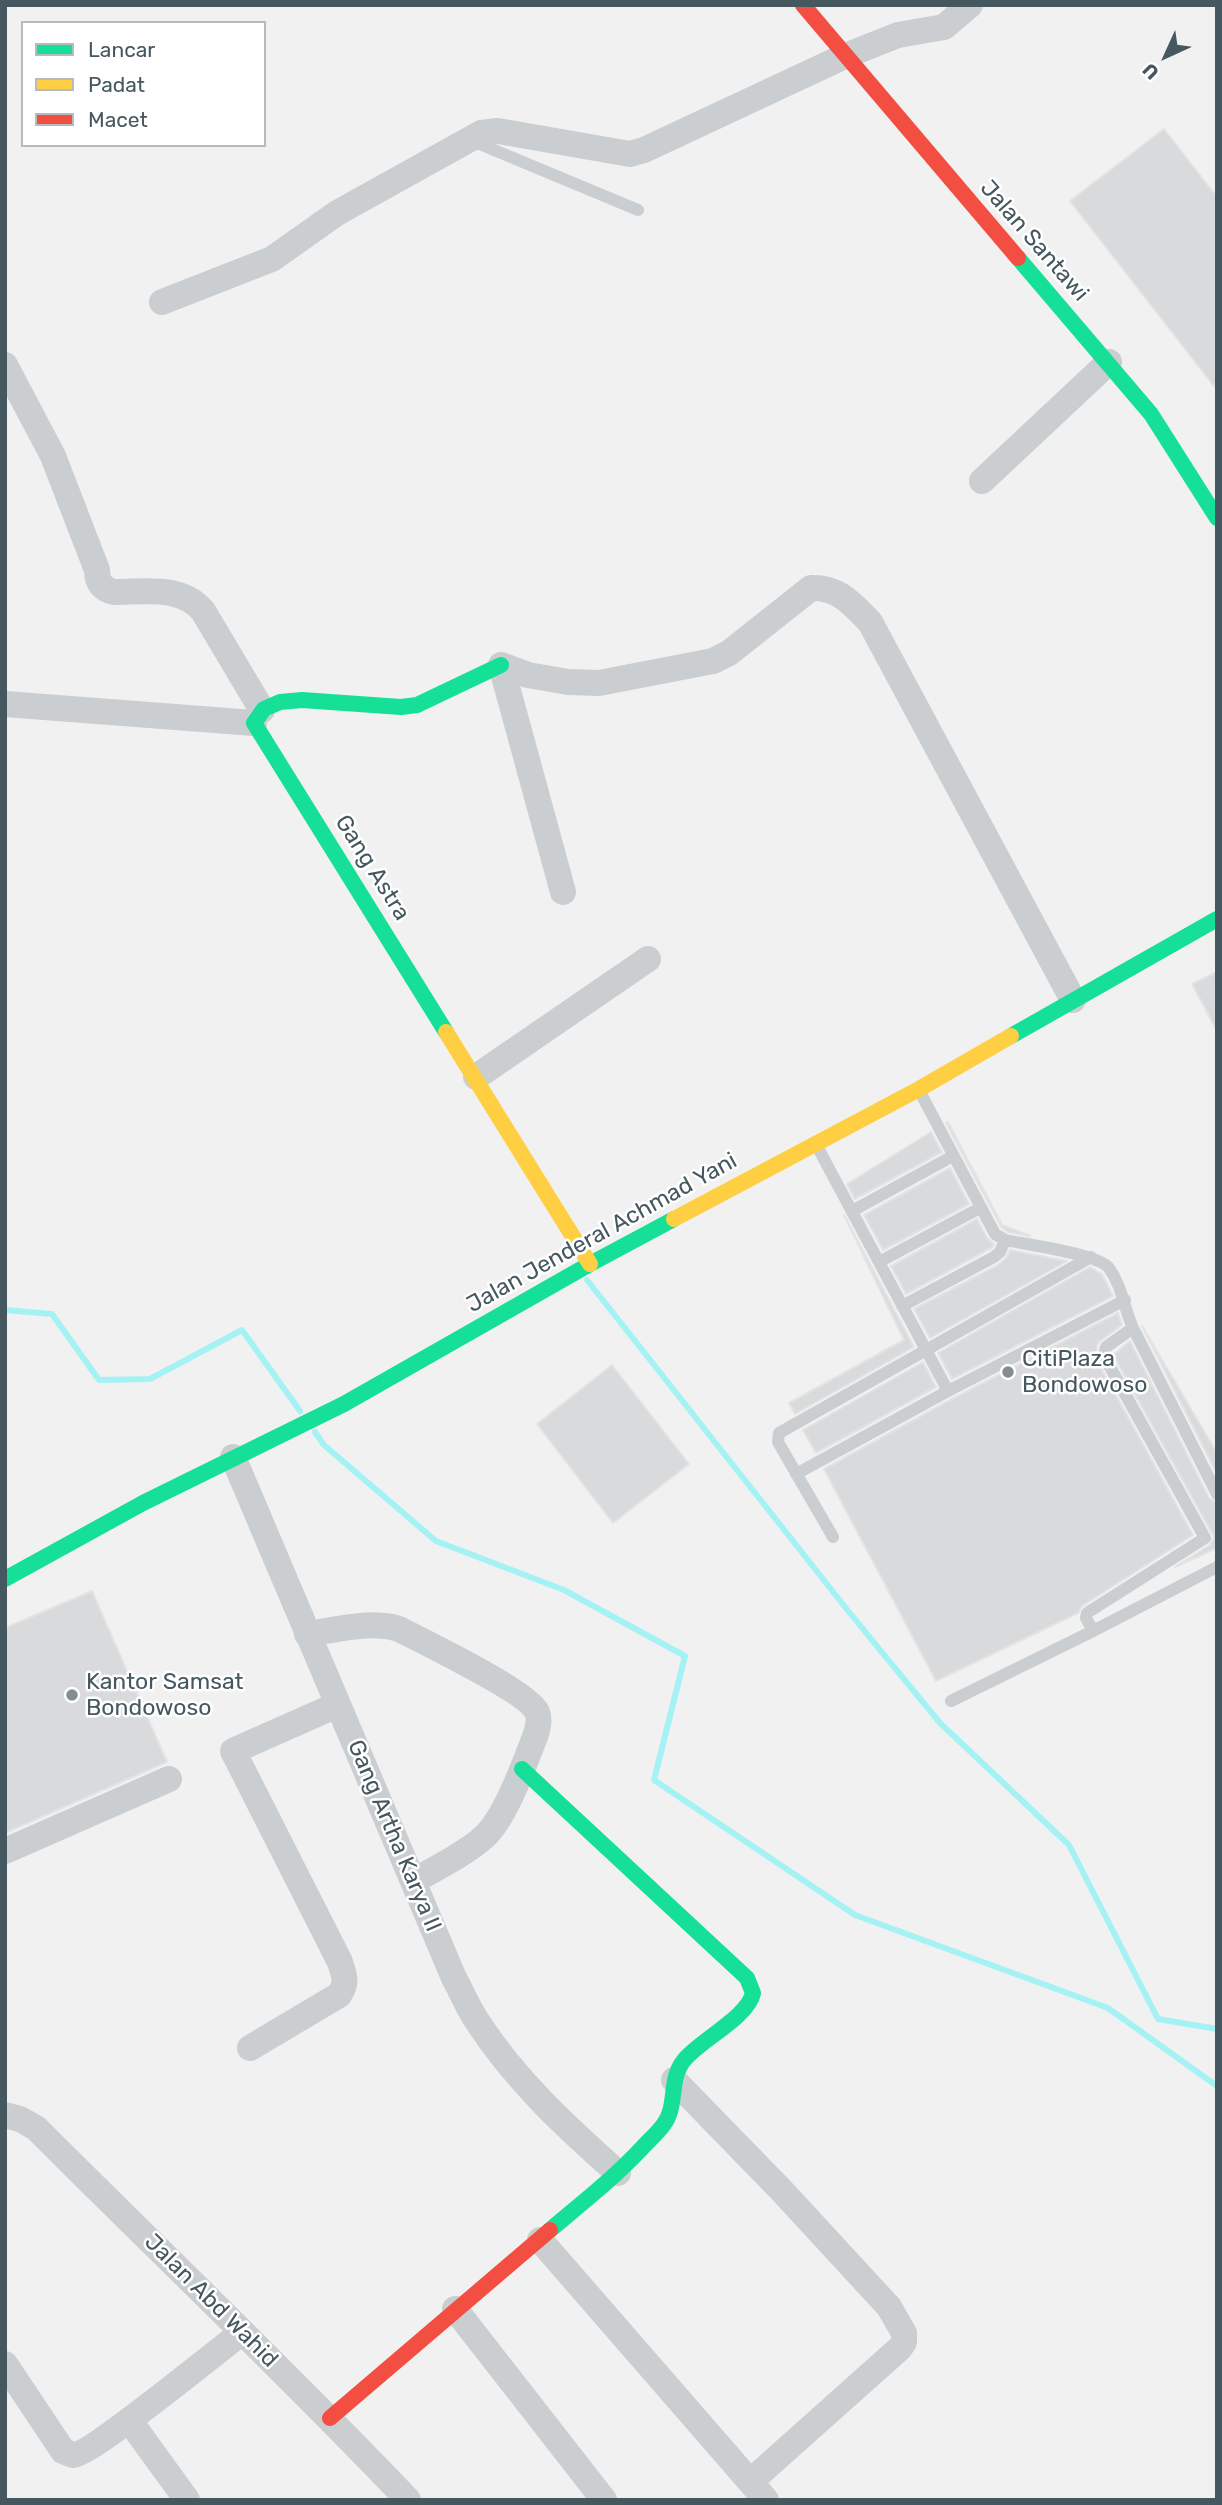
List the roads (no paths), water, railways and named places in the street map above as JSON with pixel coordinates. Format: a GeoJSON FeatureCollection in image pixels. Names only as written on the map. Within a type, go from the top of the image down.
{"type":"FeatureCollection","features":[{"type":"Feature","properties":{"kind":"main road","name":"Jalan Santawi"},"geometry":{"type":"LineString","coordinates":[[803,5],[1151,414],[1217,518]]}},
{"type":"Feature","properties":{"kind":"main road"},"geometry":{"type":"LineString","coordinates":[[258,717],[269,705],[310,699],[399,707],[418,705],[501,666]]}},
{"type":"Feature","properties":{"kind":"main road","name":"Gang Astra"},"geometry":{"type":"LineString","coordinates":[[258,717],[590,1264]]}},
{"type":"Feature","properties":{"kind":"main road","name":"Jalan Jenderal Achmad Yani"},"geometry":{"type":"LineString","coordinates":[[5,1578],[233,1457],[344,1405],[590,1264],[919,1089],[1217,919]]}},
{"type":"Feature","properties":{"kind":"main road"},"geometry":{"type":"LineString","coordinates":[[330,2418],[618,2173],[664,2125],[671,2112],[674,2080],[681,2062],[747,2008],[753,1999],[753,1987],[747,1979],[522,1769]]}},
{"type":"Feature","properties":{"kind":"street"},"geometry":{"type":"LineString","coordinates":[[162,302],[272,259],[337,213],[481,133],[498,131],[630,153],[658,145],[845,56],[898,35],[944,27],[970,5]]}},
{"type":"Feature","properties":{"kind":"street"},"geometry":{"type":"LineString","coordinates":[[982,481],[1108,362]]}},
{"type":"Feature","properties":{"kind":"street"},"geometry":{"type":"LineString","coordinates":[[5,365],[53,456],[100,584],[114,592],[179,593],[191,598],[203,611],[258,717]]}},
{"type":"Feature","properties":{"kind":"street"},"geometry":{"type":"LineString","coordinates":[[501,666],[528,675],[568,682],[599,683],[631,679],[713,661],[729,653],[811,588],[827,588],[844,598],[870,622],[1073,1000]]}},
{"type":"Feature","properties":{"kind":"street"},"geometry":{"type":"LineString","coordinates":[[501,666],[563,892]]}},
{"type":"Feature","properties":{"kind":"street"},"geometry":{"type":"LineString","coordinates":[[5,704],[258,717]]}},
{"type":"Feature","properties":{"kind":"street"},"geometry":{"type":"LineString","coordinates":[[476,1077],[648,959]]}},
{"type":"Feature","properties":{"kind":"street","name":"Gang Artha Karya II"},"geometry":{"type":"LineString","coordinates":[[233,1457],[454,1978],[476,2020],[532,2091],[565,2126],[618,2173]]}},
{"type":"Feature","properties":{"kind":"street"},"geometry":{"type":"LineString","coordinates":[[307,1634],[386,1625],[399,1629],[517,1693],[537,1712],[539,1722],[522,1769],[496,1823],[485,1836],[414,1881]]}},
{"type":"Feature","properties":{"kind":"street"},"geometry":{"type":"LineString","coordinates":[[250,2048],[339,1995],[345,1987],[340,1962],[233,1751],[337,1705]]}},
{"type":"Feature","properties":{"kind":"street"},"geometry":{"type":"LineString","coordinates":[[5,1851],[169,1779]]}},
{"type":"Feature","properties":{"kind":"street"},"geometry":{"type":"LineString","coordinates":[[540,2240],[758,2491],[900,2347],[904,2342],[904,2333],[889,2307],[783,2192],[674,2080]]}},
{"type":"Feature","properties":{"kind":"street","name":"Jalan Abd Wahid"},"geometry":{"type":"LineString","coordinates":[[5,2115],[20,2119],[36,2128],[330,2418],[408,2500]]}},
{"type":"Feature","properties":{"kind":"street"},"geometry":{"type":"LineString","coordinates":[[455,2309],[604,2500]]}},
{"type":"Feature","properties":{"kind":"street"},"geometry":{"type":"LineString","coordinates":[[5,2364],[63,2451],[73,2455],[83,2452],[129,2420],[241,2333]]}},
{"type":"Feature","properties":{"kind":"street"},"geometry":{"type":"LineString","coordinates":[[129,2420],[187,2500]]}},
{"type":"Feature","properties":{"kind":"lane"},"geometry":{"type":"LineString","coordinates":[[470,139],[638,210]]}},
{"type":"Feature","properties":{"kind":"lane"},"geometry":{"type":"LineString","coordinates":[[919,1089],[995,1234],[1005,1240],[1091,1257],[1108,1266],[1125,1300],[1126,1314],[1217,1494]]}},
{"type":"Feature","properties":{"kind":"lane"},"geometry":{"type":"LineString","coordinates":[[815,1143],[948,1391]]}},
{"type":"Feature","properties":{"kind":"lane"},"geometry":{"type":"LineString","coordinates":[[852,1211],[953,1156]]}},
{"type":"Feature","properties":{"kind":"lane"},"geometry":{"type":"LineString","coordinates":[[879,1262],[980,1208]]}},
{"type":"Feature","properties":{"kind":"lane"},"geometry":{"type":"LineString","coordinates":[[902,1306],[994,1257],[1000,1252],[1005,1240]]}},
{"type":"Feature","properties":{"kind":"lane"},"geometry":{"type":"LineString","coordinates":[[832,1537],[778,1442],[779,1433],[1091,1257]]}},
{"type":"Feature","properties":{"kind":"lane"},"geometry":{"type":"LineString","coordinates":[[796,1474],[948,1391],[1125,1300]]}},
{"type":"Feature","properties":{"kind":"lane"},"geometry":{"type":"LineString","coordinates":[[1093,1631],[1086,1618],[1087,1613],[1211,1534],[1104,1356],[1105,1347],[1133,1328]]}},
{"type":"Feature","properties":{"kind":"lane"},"geometry":{"type":"LineString","coordinates":[[951,1701],[1217,1567]]}},
{"type":"Feature","properties":{"kind":"waterway"},"geometry":{"type":"LineString","coordinates":[[587,1280],[940,1723],[1069,1845],[1158,2019],[1217,2029]]}},
{"type":"Feature","properties":{"kind":"waterway"},"geometry":{"type":"LineString","coordinates":[[5,1310],[52,1314],[99,1380],[150,1379],[242,1330],[300,1411]]}},
{"type":"Feature","properties":{"kind":"waterway"},"geometry":{"type":"LineString","coordinates":[[315,1432],[324,1445],[436,1541],[564,1590],[685,1656],[654,1780],[855,1915],[1108,2008],[1217,2086]]}},
{"type":"Feature","properties":{"kind":"place","name":"CitiPlaza Bondowoso"},"geometry":{"type":"Point","coordinates":[1008,1372]}},
{"type":"Feature","properties":{"kind":"place","name":"Kantor Samsat Bondowoso"},"geometry":{"type":"Point","coordinates":[72,1695]}}]}
